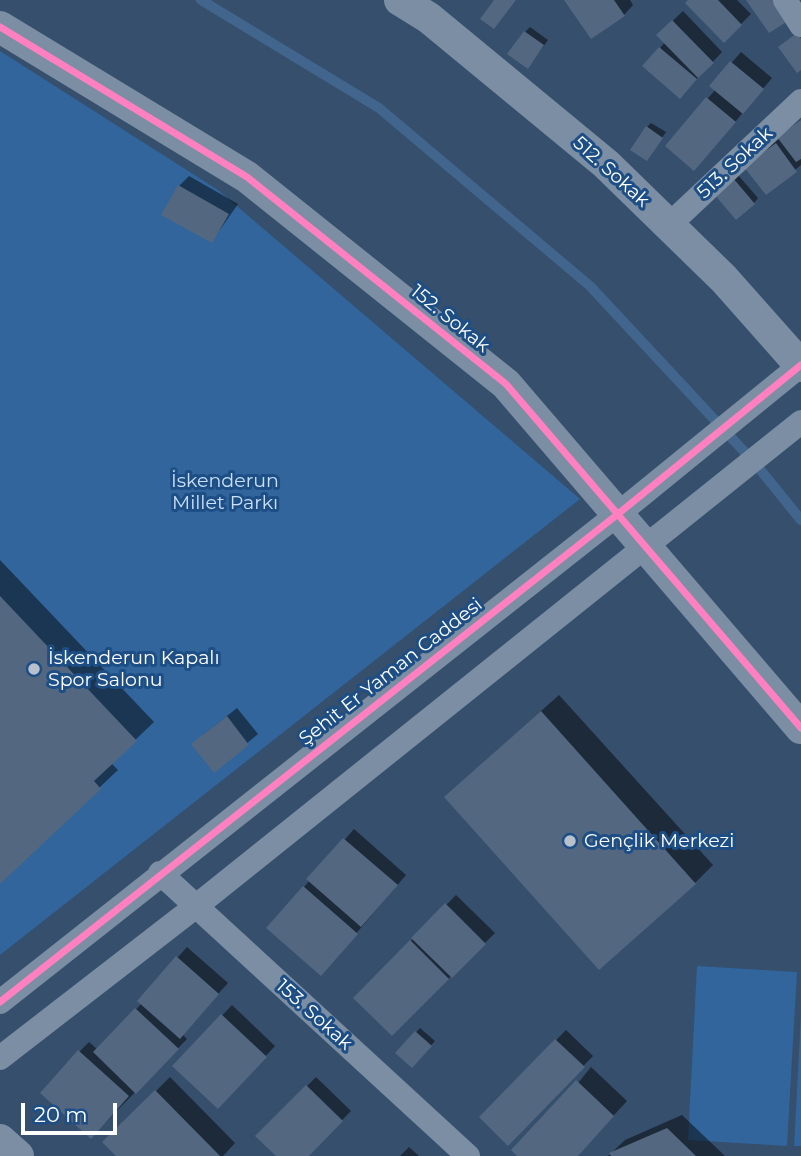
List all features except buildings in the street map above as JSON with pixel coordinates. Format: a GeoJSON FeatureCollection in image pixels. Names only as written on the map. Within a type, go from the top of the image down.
{"type":"FeatureCollection","features":[{"type":"Feature","properties":{"kind":"street","name":"512. Sokak"},"geometry":{"type":"LineString","coordinates":[[400,0],[429,18],[606,164],[724,279],[795,370]]}},
{"type":"Feature","properties":{"kind":"street"},"geometry":{"type":"LineString","coordinates":[[785,0],[801,25]]}},
{"type":"Feature","properties":{"kind":"street","name":"152. Sokak"},"geometry":{"type":"LineString","coordinates":[[0,27],[247,177],[506,384],[801,727]]}},
{"type":"Feature","properties":{"kind":"street","name":"513. Sokak"},"geometry":{"type":"LineString","coordinates":[[669,225],[801,100]]}},
{"type":"Feature","properties":{"kind":"street","name":"Şehit Er Yaman Caddesi"},"geometry":{"type":"LineString","coordinates":[[0,1002],[618,514],[795,370]]}},
{"type":"Feature","properties":{"kind":"street"},"geometry":{"type":"LineString","coordinates":[[0,1058],[195,907],[647,548],[801,422]]}},
{"type":"Feature","properties":{"kind":"street","name":"153. Sokak"},"geometry":{"type":"LineString","coordinates":[[160,873],[468,1156]]}},
{"type":"Feature","properties":{"kind":"street"},"geometry":{"type":"LineString","coordinates":[[0,1140],[18,1156]]}},
{"type":"Feature","properties":{"kind":"green space","name":"İskenderun Millet Parkı"},"geometry":{"type":"Polygon","coordinates":[[[0,51],[218,190],[580,499],[0,955],[0,51]]]}},
{"type":"Feature","properties":{"kind":"green space"},"geometry":{"type":"Polygon","coordinates":[[[697,966],[797,972],[787,1146],[688,1140],[697,966]]]}},
{"type":"Feature","properties":{"kind":"green space"},"geometry":{"type":"Polygon","coordinates":[[[801,1015],[801,1146],[794,1146],[801,1015]]]}},
{"type":"Feature","properties":{"kind":"waterway"},"geometry":{"type":"LineString","coordinates":[[201,0],[379,108],[590,286],[754,462],[801,520]]}},
{"type":"Feature","properties":{"kind":"cycle path"},"geometry":{"type":"LineString","coordinates":[[0,27],[247,177],[506,384],[801,728]]}},
{"type":"Feature","properties":{"kind":"cycle path"},"geometry":{"type":"LineString","coordinates":[[0,1002],[618,514],[801,365]]}},
{"type":"Feature","properties":{"kind":"place","name":"İskenderun Kapalı Spor Salonu"},"geometry":{"type":"Point","coordinates":[34,669]}},
{"type":"Feature","properties":{"kind":"place","name":"Gençlik Merkezi"},"geometry":{"type":"Point","coordinates":[570,841]}}]}
